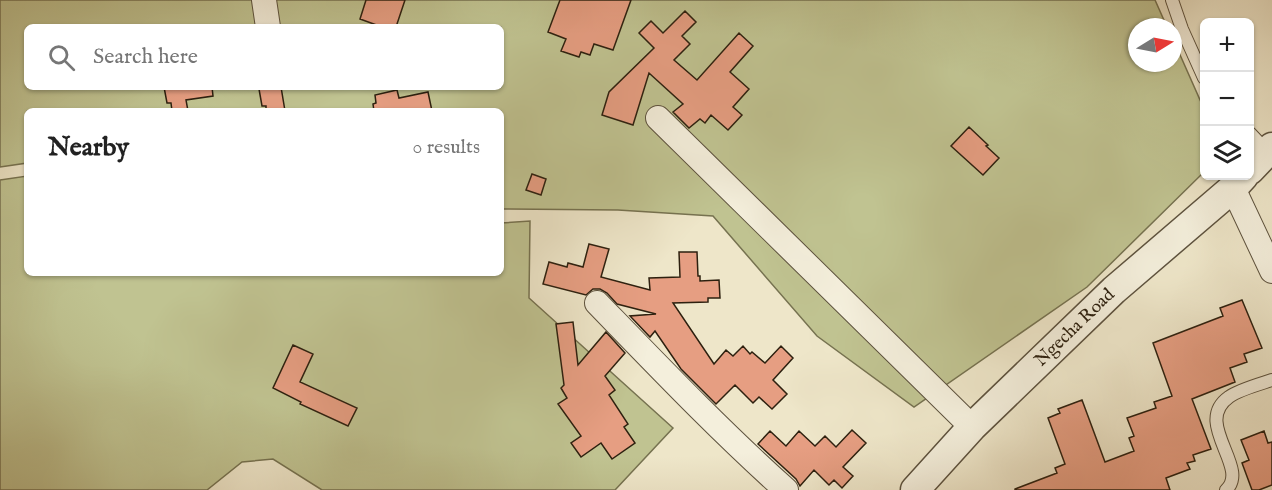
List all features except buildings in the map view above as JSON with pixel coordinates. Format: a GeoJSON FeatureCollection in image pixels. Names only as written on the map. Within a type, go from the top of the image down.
{"type":"FeatureCollection","features":[{"type":"Feature","properties":{"kind":"street"},"geometry":{"type":"LineString","coordinates":[[264,0],[268,24]]}},
{"type":"Feature","properties":{"kind":"street"},"geometry":{"type":"LineString","coordinates":[[658,118],[972,427]]}},
{"type":"Feature","properties":{"kind":"street"},"geometry":{"type":"LineString","coordinates":[[1254,167],[1272,271]]}},
{"type":"Feature","properties":{"kind":"street","name":"Ngecha Road"},"geometry":{"type":"LineString","coordinates":[[915,490],[972,427],[1233,180]]}},
{"type":"Feature","properties":{"kind":"street"},"geometry":{"type":"LineString","coordinates":[[597,303],[687,395],[786,490]]}},
{"type":"Feature","properties":{"kind":"lane"},"geometry":{"type":"LineString","coordinates":[[1172,0],[1182,30],[1201,72]]}},
{"type":"Feature","properties":{"kind":"lane"},"geometry":{"type":"LineString","coordinates":[[1226,490],[1233,481],[1233,472],[1218,432],[1216,419],[1220,405],[1230,396],[1272,380]]}},
{"type":"Feature","properties":{"kind":"green space"},"geometry":{"type":"Polygon","coordinates":[[[0,0],[1155,0],[1163,18],[1128,18],[1128,72],[1182,72],[1182,59],[1200,100],[1200,176],[1087,287],[914,407],[817,336],[713,216],[618,210],[504,209],[504,108],[24,108],[24,163],[0,167],[0,0]]]}},
{"type":"Feature","properties":{"kind":"green space"},"geometry":{"type":"Polygon","coordinates":[[[24,176],[24,276],[504,276],[504,223],[530,221],[529,298],[673,428],[615,490],[322,490],[273,459],[242,462],[207,490],[0,490],[0,180],[24,176]]]}}]}
